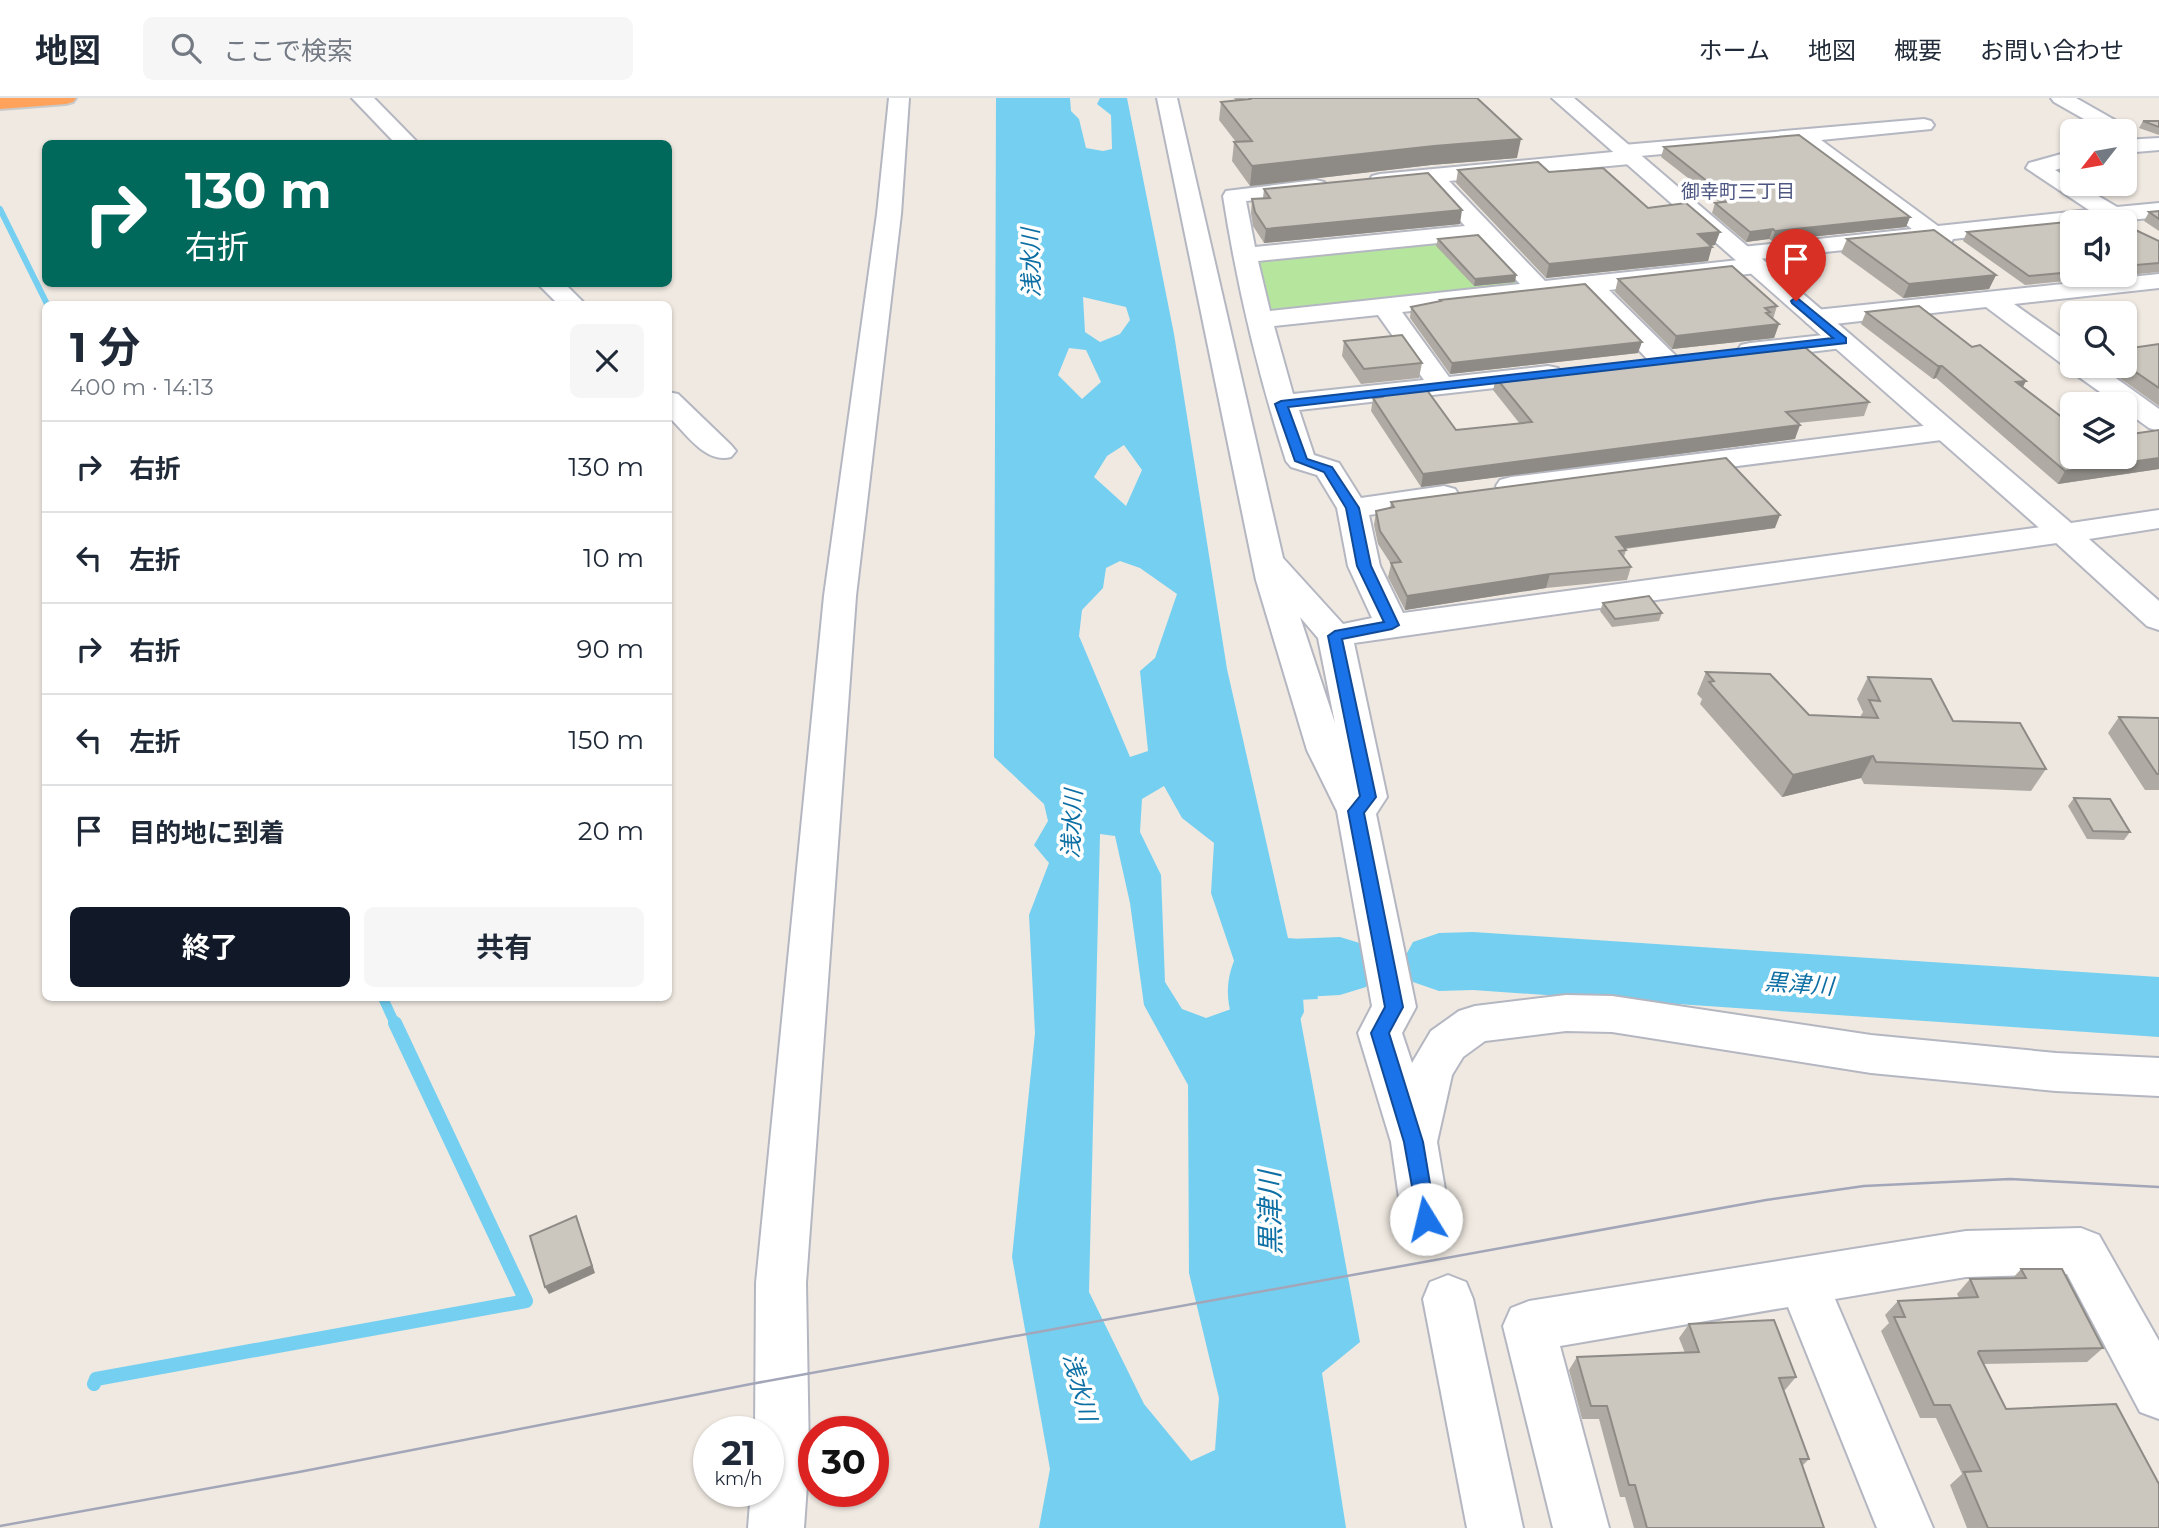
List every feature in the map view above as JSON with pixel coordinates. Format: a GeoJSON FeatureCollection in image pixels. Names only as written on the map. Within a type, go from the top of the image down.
{"type":"FeatureCollection","features":[{"type":"Feature","properties":{"kind":"highway"},"geometry":{"type":"LineString","coordinates":[[0,103],[66,98]]}},
{"type":"Feature","properties":{"kind":"street"},"geometry":{"type":"LineString","coordinates":[[362,98],[406,140]]}},
{"type":"Feature","properties":{"kind":"street"},"geometry":{"type":"LineString","coordinates":[[776,1528],[782,1456],[781,1283],[835,651],[889,214],[899,98]]}},
{"type":"Feature","properties":{"kind":"street"},"geometry":{"type":"LineString","coordinates":[[1167,98],[1268,558],[1325,750],[1356,811],[1394,1007],[1380,1033],[1414,1142],[1426,1219]]}},
{"type":"Feature","properties":{"kind":"street"},"geometry":{"type":"LineString","coordinates":[[1562,98],[2064,533],[2159,619]]}},
{"type":"Feature","properties":{"kind":"street"},"geometry":{"type":"LineString","coordinates":[[2060,98],[2098,119]]}},
{"type":"Feature","properties":{"kind":"street"},"geometry":{"type":"LineString","coordinates":[[1392,625],[1364,566],[1352,508],[1328,469],[1301,461],[1281,404],[1259,320],[1234,196],[1924,125]]}},
{"type":"Feature","properties":{"kind":"street"},"geometry":{"type":"LineString","coordinates":[[1802,136],[1965,257]]}},
{"type":"Feature","properties":{"kind":"street"},"geometry":{"type":"LineString","coordinates":[[2060,161],[2036,168],[2060,183]]}},
{"type":"Feature","properties":{"kind":"street"},"geometry":{"type":"LineString","coordinates":[[1431,176],[1538,289]]}},
{"type":"Feature","properties":{"kind":"street"},"geometry":{"type":"LineString","coordinates":[[2081,196],[2104,210]]}},
{"type":"Feature","properties":{"kind":"street"},"geometry":{"type":"LineString","coordinates":[[2137,216],[2159,210]]}},
{"type":"Feature","properties":{"kind":"street"},"geometry":{"type":"LineString","coordinates":[[1259,320],[1588,283],[1931,233],[2060,224]]}},
{"type":"Feature","properties":{"kind":"street"},"geometry":{"type":"LineString","coordinates":[[2137,230],[2147,236]]}},
{"type":"Feature","properties":{"kind":"street"},"geometry":{"type":"LineString","coordinates":[[1244,255],[1482,231]]}},
{"type":"Feature","properties":{"kind":"street"},"geometry":{"type":"LineString","coordinates":[[1987,273],[2020,298]]}},
{"type":"Feature","properties":{"kind":"street"},"geometry":{"type":"LineString","coordinates":[[1816,318],[2159,281]]}},
{"type":"Feature","properties":{"kind":"street"},"geometry":{"type":"LineString","coordinates":[[1588,283],[1665,361]]}},
{"type":"Feature","properties":{"kind":"street"},"geometry":{"type":"LineString","coordinates":[[554,287],[569,301]]}},
{"type":"Feature","properties":{"kind":"street"},"geometry":{"type":"LineString","coordinates":[[1992,300],[2060,349]]}},
{"type":"Feature","properties":{"kind":"street"},"geometry":{"type":"LineString","coordinates":[[1385,306],[1442,386]]}},
{"type":"Feature","properties":{"kind":"street"},"geometry":{"type":"LineString","coordinates":[[1719,355],[1842,341]]}},
{"type":"Feature","properties":{"kind":"street"},"geometry":{"type":"LineString","coordinates":[[1637,364],[1692,358]]}},
{"type":"Feature","properties":{"kind":"street"},"geometry":{"type":"LineString","coordinates":[[1281,404],[1567,372]]}},
{"type":"Feature","properties":{"kind":"street"},"geometry":{"type":"LineString","coordinates":[[2098,378],[2159,422]]}},
{"type":"Feature","properties":{"kind":"street"},"geometry":{"type":"LineString","coordinates":[[672,404],[721,452]]}},
{"type":"Feature","properties":{"kind":"street"},"geometry":{"type":"LineString","coordinates":[[1352,508],[1947,432]]}},
{"type":"Feature","properties":{"kind":"street"},"geometry":{"type":"LineString","coordinates":[[1335,636],[1392,625],[2159,519]]}},
{"type":"Feature","properties":{"kind":"street"},"geometry":{"type":"LineString","coordinates":[[1268,558],[1335,636],[1368,797],[1356,811]]}},
{"type":"Feature","properties":{"kind":"street"},"geometry":{"type":"LineString","coordinates":[[1414,1142],[1430,1071],[1447,1044],[1475,1024],[1554,1014],[1612,1013],[1871,1054],[2056,1072],[2159,1077]]}},
{"type":"Feature","properties":{"kind":"street"},"geometry":{"type":"LineString","coordinates":[[1581,1528],[1529,1326],[1966,1254],[2081,1251],[2159,1394]]}},
{"type":"Feature","properties":{"kind":"street"},"geometry":{"type":"LineString","coordinates":[[1802,1280],[1905,1528]]}},
{"type":"Feature","properties":{"kind":"street"},"geometry":{"type":"LineString","coordinates":[[1448,1299],[1495,1528]]}},
{"type":"Feature","properties":{"kind":"green space"},"geometry":{"type":"Polygon","coordinates":[[[1480,234],[1529,286],[1286,313],[1270,309],[1256,258],[1480,234]]]}},
{"type":"Feature","properties":{"kind":"water","name":"浅水川"},"geometry":{"type":"Polygon","coordinates":[[[996,98],[1070,98],[1071,111],[1079,119],[1086,148],[1103,151],[1112,149],[1111,115],[1097,104],[1100,98],[1127,98],[1174,334],[1227,669],[1288,938],[1307,940],[1318,999],[1297,1000],[1360,1342],[1322,1373],[1346,1528],[1039,1528],[1050,1469],[1012,1257],[1035,1033],[1029,915],[1049,863],[1034,845],[1048,821],[1044,804],[994,757],[996,98]],[[1083,297],[1085,332],[1100,342],[1120,334],[1130,320],[1126,307],[1083,297]],[[1069,348],[1058,375],[1082,399],[1101,382],[1086,350],[1069,348]],[[1124,445],[1107,456],[1094,477],[1126,506],[1142,470],[1124,445]],[[1120,561],[1106,568],[1103,588],[1082,610],[1079,636],[1130,757],[1148,751],[1140,671],[1155,658],[1177,594],[1140,568],[1120,561]],[[1164,786],[1142,799],[1140,832],[1161,875],[1165,982],[1182,1009],[1206,1018],[1234,1008],[1244,990],[1211,893],[1214,843],[1182,818],[1164,786]],[[1100,834],[1089,1292],[1144,1404],[1191,1461],[1215,1450],[1219,1398],[1189,1273],[1188,1085],[1144,1005],[1130,903],[1115,836],[1100,834]]]}},
{"type":"Feature","properties":{"kind":"building"},"geometry":{"type":"Polygon","coordinates":[[[1249,98],[1477,98],[1521,139],[1252,166],[1234,142],[1252,141],[1221,102],[1249,98]]]}},
{"type":"Feature","properties":{"kind":"building"},"geometry":{"type":"Polygon","coordinates":[[[2143,121],[2159,121],[2159,127],[2143,121]]]}},
{"type":"Feature","properties":{"kind":"building"},"geometry":{"type":"Polygon","coordinates":[[[1799,135],[1910,217],[1750,232],[1715,203],[1732,201],[1664,147],[1799,135]]]}},
{"type":"Feature","properties":{"kind":"building"},"geometry":{"type":"Polygon","coordinates":[[[1538,162],[1549,172],[1603,168],[1648,208],[1686,203],[1720,232],[1698,234],[1712,247],[1549,264],[1458,170],[1538,162]]]}},
{"type":"Feature","properties":{"kind":"building"},"geometry":{"type":"Polygon","coordinates":[[[1428,173],[1462,210],[1266,229],[1255,212],[1252,199],[1270,198],[1264,189],[1428,173]]]}},
{"type":"Feature","properties":{"kind":"building"},"geometry":{"type":"Polygon","coordinates":[[[2159,211],[2159,219],[2149,212],[2159,211]]]}},
{"type":"Feature","properties":{"kind":"building"},"geometry":{"type":"Polygon","coordinates":[[[2060,223],[2060,273],[2029,276],[1967,232],[2060,223]]]}},
{"type":"Feature","properties":{"kind":"building"},"geometry":{"type":"Polygon","coordinates":[[[1934,230],[1996,275],[1909,284],[1847,239],[1934,230]]]}},
{"type":"Feature","properties":{"kind":"building"},"geometry":{"type":"Polygon","coordinates":[[[2137,231],[2159,241],[2159,263],[2137,265],[2137,231]]]}},
{"type":"Feature","properties":{"kind":"building"},"geometry":{"type":"Polygon","coordinates":[[[1478,235],[1516,275],[1475,279],[1438,239],[1478,235]]]}},
{"type":"Feature","properties":{"kind":"building"},"geometry":{"type":"Polygon","coordinates":[[[1732,266],[1777,306],[1765,308],[1770,312],[1766,313],[1779,324],[1676,336],[1618,279],[1732,266]]]}},
{"type":"Feature","properties":{"kind":"building"},"geometry":{"type":"Polygon","coordinates":[[[1585,284],[1642,342],[1452,363],[1411,307],[1440,300],[1585,284]]]}},
{"type":"Feature","properties":{"kind":"building"},"geometry":{"type":"Polygon","coordinates":[[[1919,306],[1972,347],[1980,345],[2026,381],[2016,382],[2060,416],[2060,467],[1942,366],[1938,366],[1866,312],[1919,306]]]}},
{"type":"Feature","properties":{"kind":"building"},"geometry":{"type":"Polygon","coordinates":[[[1402,335],[1422,363],[1364,369],[1344,341],[1402,335]]]}},
{"type":"Feature","properties":{"kind":"building"},"geometry":{"type":"Polygon","coordinates":[[[1800,343],[1869,402],[1786,412],[1800,425],[1423,474],[1373,398],[1382,397],[1377,391],[1424,386],[1456,430],[1532,422],[1496,378],[1800,343]]]}},
{"type":"Feature","properties":{"kind":"building"},"geometry":{"type":"Polygon","coordinates":[[[2159,344],[2159,388],[2137,373],[2137,347],[2159,344]]]}},
{"type":"Feature","properties":{"kind":"building"},"geometry":{"type":"Polygon","coordinates":[[[2159,430],[2159,458],[2137,461],[2137,433],[2159,430]]]}},
{"type":"Feature","properties":{"kind":"building"},"geometry":{"type":"Polygon","coordinates":[[[1726,458],[1780,515],[1616,537],[1626,550],[1619,551],[1631,567],[1550,574],[1407,596],[1391,563],[1401,562],[1380,531],[1376,511],[1394,507],[1391,502],[1726,458]]]}},
{"type":"Feature","properties":{"kind":"building"},"geometry":{"type":"Polygon","coordinates":[[[1649,596],[1662,613],[1615,619],[1603,603],[1649,596]]]}},
{"type":"Feature","properties":{"kind":"building"},"geometry":{"type":"Polygon","coordinates":[[[1706,672],[1770,674],[1809,715],[1878,718],[1869,700],[1880,701],[1868,677],[1931,679],[1953,721],[2020,723],[2046,769],[1876,762],[1873,756],[1793,775],[1709,682],[1714,681],[1706,672]]]}},
{"type":"Feature","properties":{"kind":"building"},"geometry":{"type":"Polygon","coordinates":[[[2119,717],[2159,718],[2159,774],[2157,774],[2119,717]]]}},
{"type":"Feature","properties":{"kind":"building"},"geometry":{"type":"Polygon","coordinates":[[[2074,798],[2110,799],[2130,832],[2093,831],[2074,798]]]}},
{"type":"Feature","properties":{"kind":"building"},"geometry":{"type":"Polygon","coordinates":[[[576,1216],[592,1266],[545,1287],[530,1236],[576,1216]]]}},
{"type":"Feature","properties":{"kind":"building"},"geometry":{"type":"Polygon","coordinates":[[[2021,1269],[2062,1269],[2103,1348],[1979,1351],[2006,1409],[2116,1404],[2159,1484],[2159,1528],[1988,1528],[1964,1472],[1981,1471],[1950,1405],[1934,1405],[1894,1317],[1905,1317],[1898,1301],[1978,1297],[1970,1279],[2026,1278],[2021,1269]]]}},
{"type":"Feature","properties":{"kind":"building"},"geometry":{"type":"Polygon","coordinates":[[[1774,1320],[1796,1377],[1779,1378],[1809,1459],[1800,1459],[1824,1528],[1647,1528],[1635,1485],[1629,1485],[1607,1406],[1591,1406],[1577,1357],[1699,1352],[1689,1324],[1774,1320]]]}},
{"type":"Feature","properties":{"kind":"waterway"},"geometry":{"type":"LineString","coordinates":[[0,209],[46,301]]}},
{"type":"Feature","properties":{"kind":"waterway","name":"黒津川"},"geometry":{"type":"LineString","coordinates":[[1439,962],[1473,961],[2159,1007]]}},
{"type":"Feature","properties":{"kind":"waterway","name":"黒津川"},"geometry":{"type":"LineString","coordinates":[[1266,1012],[1266,969],[1340,966]]}},
{"type":"Feature","properties":{"kind":"waterway"},"geometry":{"type":"LineString","coordinates":[[384,1001],[395,1024]]}},
{"type":"Feature","properties":{"kind":"waterway"},"geometry":{"type":"LineString","coordinates":[[94,1384],[96,1379],[526,1301],[395,1023]]}},
{"type":"Feature","properties":{"kind":"tram line"},"geometry":{"type":"LineString","coordinates":[[0,1526],[299,1472],[751,1384],[1766,1200],[1864,1186],[2010,1179],[2159,1187]]}},
{"type":"Feature","properties":{"kind":"district","name":"御幸町三丁目"},"geometry":{"type":"Point","coordinates":[1738,191]}},
{"type":"Feature","properties":{"kind":"route"},"geometry":{"type":"LineString","coordinates":[[1426,1219],[1414,1142],[1380,1033],[1394,1007],[1356,811],[1368,797],[1335,636],[1392,625],[1364,566],[1352,508],[1328,469],[1301,461],[1281,404],[1842,341],[1796,301]]}}]}
